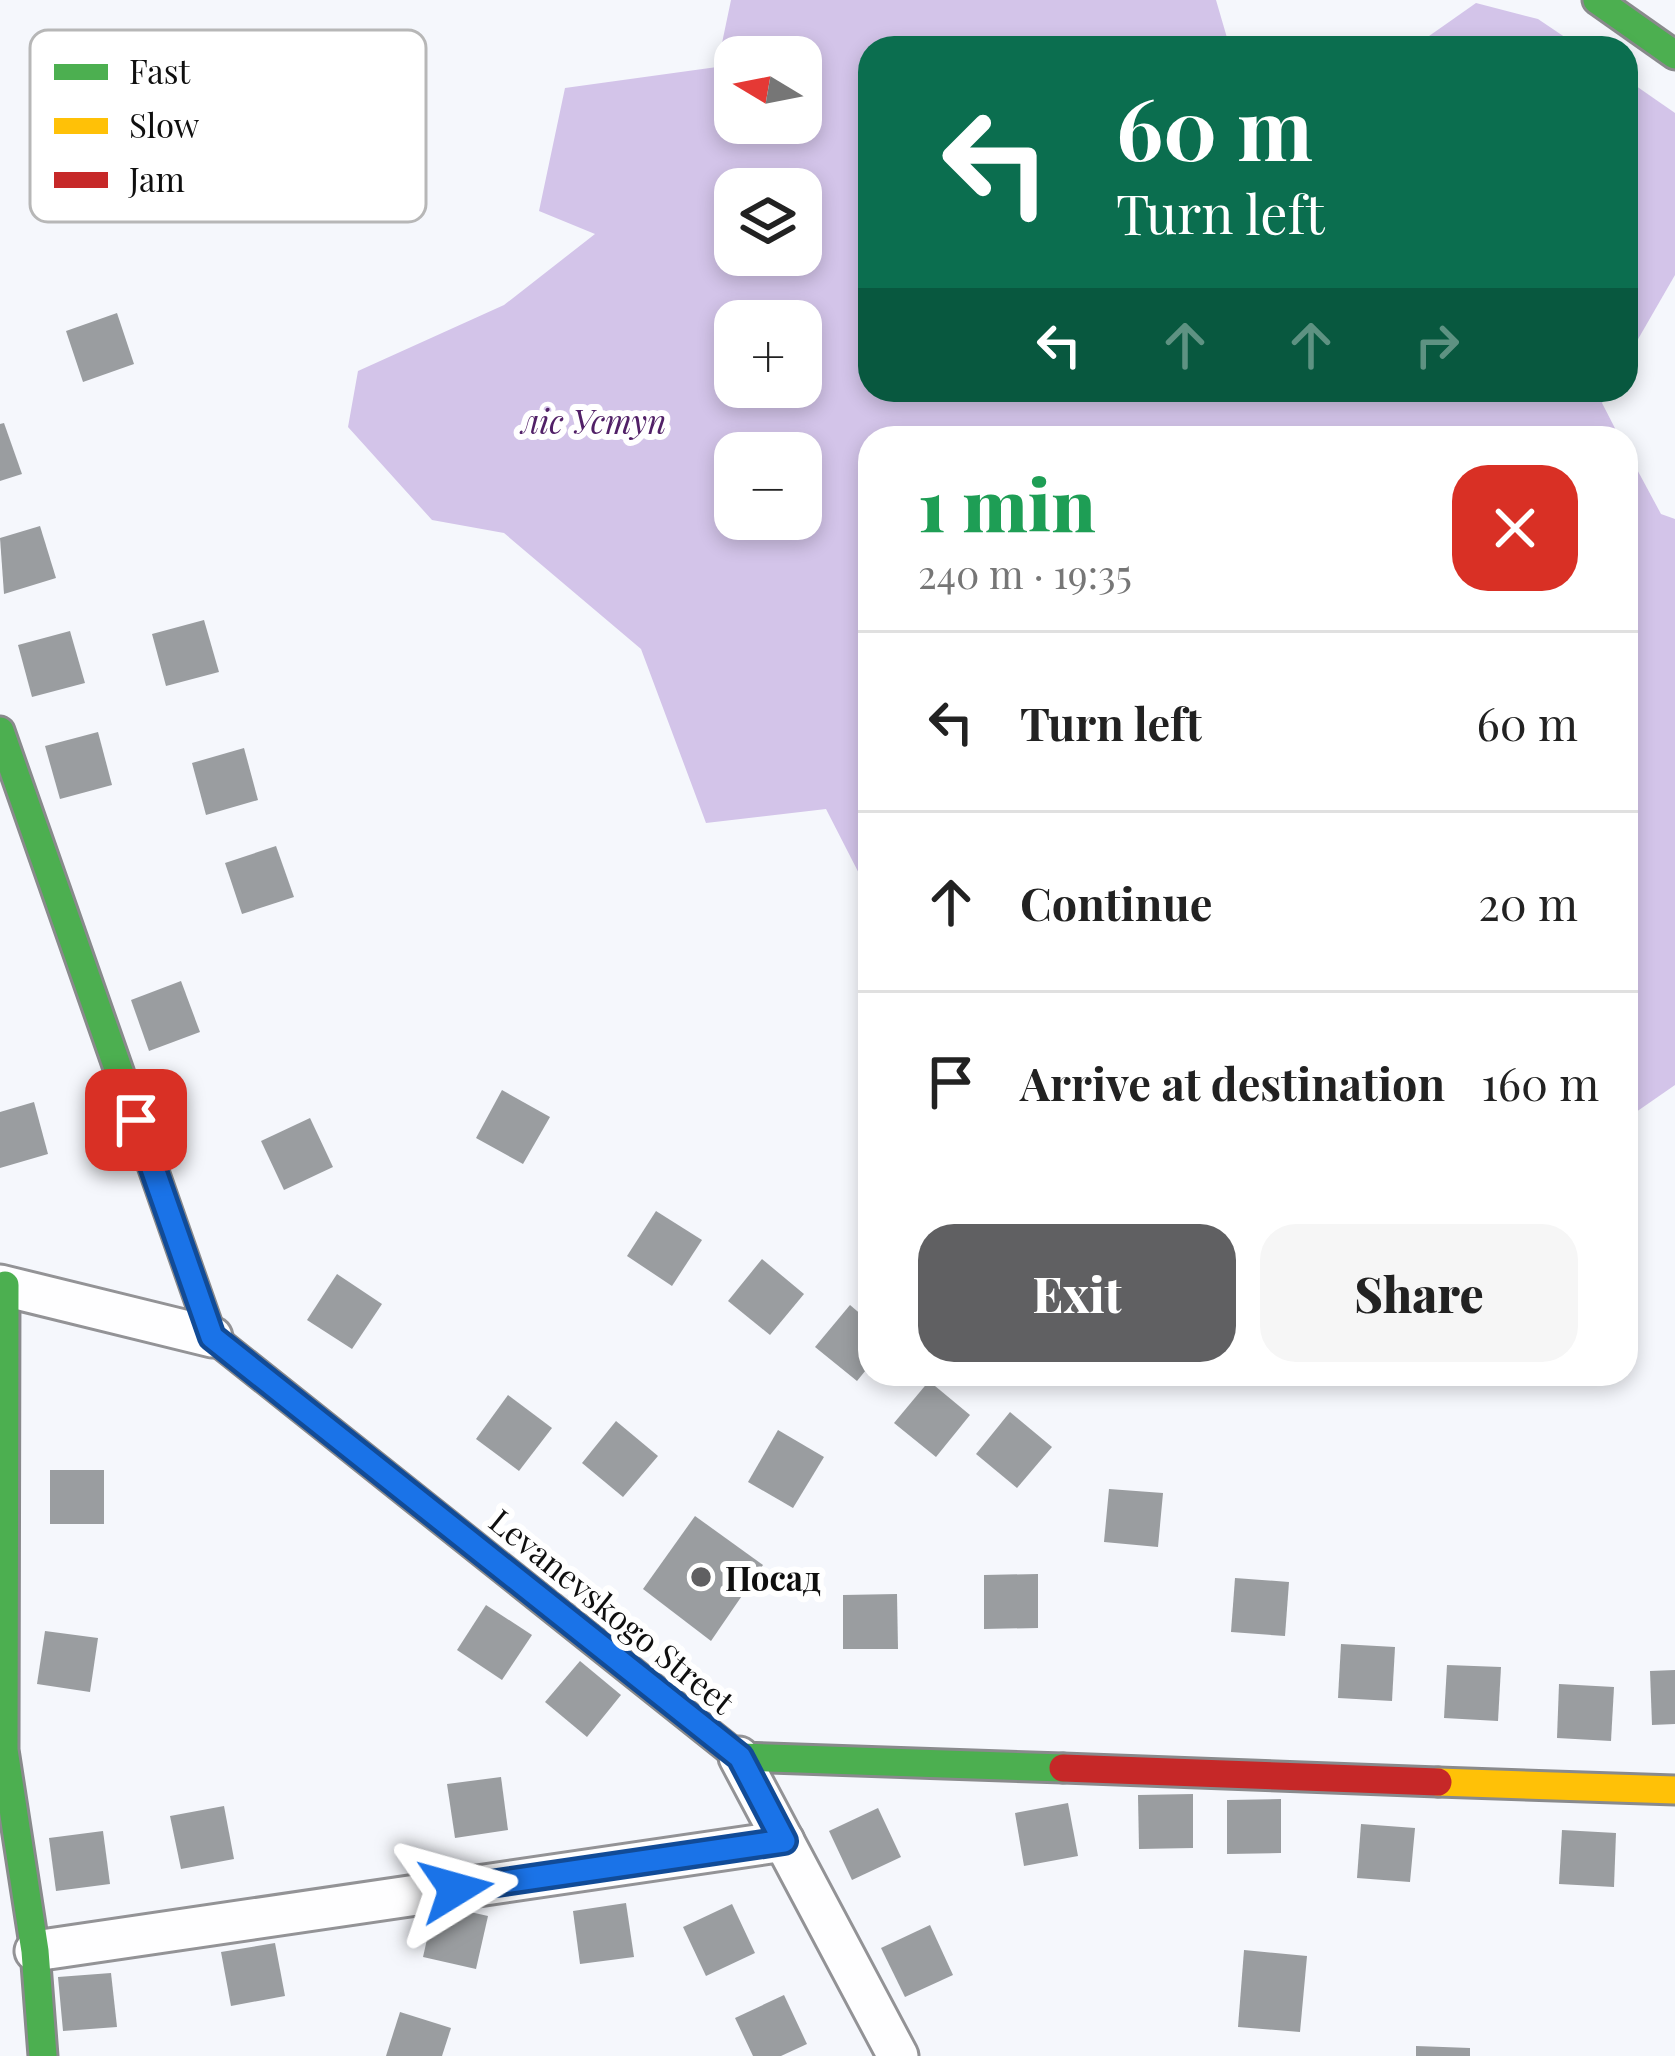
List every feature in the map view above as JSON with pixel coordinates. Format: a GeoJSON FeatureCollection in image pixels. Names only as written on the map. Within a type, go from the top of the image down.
{"type":"FeatureCollection","features":[{"type":"Feature","properties":{"kind":"street"},"geometry":{"type":"LineString","coordinates":[[1597,0],[1675,56]]}},
{"type":"Feature","properties":{"kind":"street"},"geometry":{"type":"LineString","coordinates":[[0,730],[212,1337]]}},
{"type":"Feature","properties":{"kind":"street"},"geometry":{"type":"LineString","coordinates":[[43,2056],[35,1951],[2,1750],[2,1285],[212,1337]]}},
{"type":"Feature","properties":{"kind":"street","name":"Levanevskogo Street"},"geometry":{"type":"LineString","coordinates":[[212,1337],[740,1757],[1675,1790]]}},
{"type":"Feature","properties":{"kind":"street"},"geometry":{"type":"LineString","coordinates":[[740,1757],[898,2056]]}},
{"type":"Feature","properties":{"kind":"street"},"geometry":{"type":"LineString","coordinates":[[35,1951],[784,1841]]}},
{"type":"Feature","properties":{"kind":"green space","name":"ліс Уступ"},"geometry":{"type":"Polygon","coordinates":[[[731,0],[1216,0],[1226,36],[858,36],[858,402],[1603,402],[1614,426],[858,426],[858,872],[826,809],[706,823],[641,649],[504,533],[432,520],[348,427],[358,371],[504,305],[595,234],[539,211],[565,88],[714,67],[714,144],[822,144],[822,36],[723,36],[731,0]]]}},
{"type":"Feature","properties":{"kind":"green space"},"geometry":{"type":"Polygon","coordinates":[[[1476,3],[1538,19],[1563,36],[1429,36],[1476,3]]]}},
{"type":"Feature","properties":{"kind":"green space"},"geometry":{"type":"Polygon","coordinates":[[[1638,87],[1675,113],[1675,275],[1638,339],[1638,87]]]}},
{"type":"Feature","properties":{"kind":"green space"},"geometry":{"type":"Polygon","coordinates":[[[1638,471],[1661,514],[1675,519],[1675,1085],[1638,1111],[1638,471]]]}},
{"type":"Feature","properties":{"kind":"building"},"geometry":{"type":"Polygon","coordinates":[[[117,313],[134,364],[83,382],[66,331],[117,313]]]}},
{"type":"Feature","properties":{"kind":"building"},"geometry":{"type":"Polygon","coordinates":[[[4,423],[22,474],[0,481],[0,424],[4,423]]]}},
{"type":"Feature","properties":{"kind":"building"},"geometry":{"type":"Polygon","coordinates":[[[40,526],[56,578],[4,594],[0,538],[40,526]]]}},
{"type":"Feature","properties":{"kind":"building"},"geometry":{"type":"Polygon","coordinates":[[[204,620],[219,672],[166,686],[152,634],[204,620]]]}},
{"type":"Feature","properties":{"kind":"building"},"geometry":{"type":"Polygon","coordinates":[[[70,631],[85,683],[32,697],[18,645],[70,631]]]}},
{"type":"Feature","properties":{"kind":"building"},"geometry":{"type":"Polygon","coordinates":[[[98,732],[112,785],[60,799],[45,746],[98,732]]]}},
{"type":"Feature","properties":{"kind":"building"},"geometry":{"type":"Polygon","coordinates":[[[244,748],[258,800],[206,815],[192,763],[244,748]]]}},
{"type":"Feature","properties":{"kind":"building"},"geometry":{"type":"Polygon","coordinates":[[[276,846],[294,897],[242,914],[225,863],[276,846]]]}},
{"type":"Feature","properties":{"kind":"building"},"geometry":{"type":"Polygon","coordinates":[[[181,981],[200,1032],[149,1051],[131,1000],[181,981]]]}},
{"type":"Feature","properties":{"kind":"building"},"geometry":{"type":"Polygon","coordinates":[[[502,1090],[550,1117],[523,1164],[476,1138],[502,1090]]]}},
{"type":"Feature","properties":{"kind":"building"},"geometry":{"type":"Polygon","coordinates":[[[34,1102],[48,1154],[0,1168],[0,1112],[34,1102]]]}},
{"type":"Feature","properties":{"kind":"building"},"geometry":{"type":"Polygon","coordinates":[[[310,1118],[333,1167],[284,1190],[261,1141],[310,1118]]]}},
{"type":"Feature","properties":{"kind":"building"},"geometry":{"type":"Polygon","coordinates":[[[656,1211],[702,1240],[672,1286],[627,1256],[656,1211]]]}},
{"type":"Feature","properties":{"kind":"building"},"geometry":{"type":"Polygon","coordinates":[[[762,1259],[804,1294],[770,1335],[728,1301],[762,1259]]]}},
{"type":"Feature","properties":{"kind":"building"},"geometry":{"type":"Polygon","coordinates":[[[337,1274],[382,1304],[352,1349],[307,1320],[337,1274]]]}},
{"type":"Feature","properties":{"kind":"building"},"geometry":{"type":"Polygon","coordinates":[[[850,1305],[858,1312],[857,1381],[815,1347],[850,1305]]]}},
{"type":"Feature","properties":{"kind":"building"},"geometry":{"type":"Polygon","coordinates":[[[925,1386],[935,1386],[970,1415],[936,1457],[894,1423],[925,1386]]]}},
{"type":"Feature","properties":{"kind":"building"},"geometry":{"type":"Polygon","coordinates":[[[508,1395],[552,1428],[519,1471],[476,1439],[508,1395]]]}},
{"type":"Feature","properties":{"kind":"building"},"geometry":{"type":"Polygon","coordinates":[[[1010,1412],[1052,1447],[1017,1488],[976,1454],[1010,1412]]]}},
{"type":"Feature","properties":{"kind":"building"},"geometry":{"type":"Polygon","coordinates":[[[616,1421],[658,1456],[623,1497],[582,1463],[616,1421]]]}},
{"type":"Feature","properties":{"kind":"building"},"geometry":{"type":"Polygon","coordinates":[[[778,1430],[824,1457],[793,1508],[748,1482],[778,1430]]]}},
{"type":"Feature","properties":{"kind":"building"},"geometry":{"type":"Polygon","coordinates":[[[50,1470],[104,1470],[104,1524],[50,1524],[50,1470]]]}},
{"type":"Feature","properties":{"kind":"building"},"geometry":{"type":"Polygon","coordinates":[[[1109,1489],[1163,1493],[1158,1547],[1104,1542],[1109,1489]]]}},
{"type":"Feature","properties":{"kind":"building"},"geometry":{"type":"Polygon","coordinates":[[[695,1516],[763,1565],[711,1641],[643,1589],[695,1516]]]}},
{"type":"Feature","properties":{"kind":"building"},"geometry":{"type":"Polygon","coordinates":[[[1038,1574],[1038,1628],[984,1629],[984,1575],[1038,1574]]]}},
{"type":"Feature","properties":{"kind":"building"},"geometry":{"type":"Polygon","coordinates":[[[1235,1578],[1289,1582],[1285,1636],[1231,1632],[1235,1578]]]}},
{"type":"Feature","properties":{"kind":"building"},"geometry":{"type":"Polygon","coordinates":[[[897,1594],[898,1649],[843,1649],[843,1595],[897,1594]]]}},
{"type":"Feature","properties":{"kind":"building"},"geometry":{"type":"Polygon","coordinates":[[[486,1605],[532,1635],[502,1680],[457,1650],[486,1605]]]}},
{"type":"Feature","properties":{"kind":"building"},"geometry":{"type":"Polygon","coordinates":[[[45,1631],[98,1638],[90,1692],[37,1684],[45,1631]]]}},
{"type":"Feature","properties":{"kind":"building"},"geometry":{"type":"Polygon","coordinates":[[[1341,1644],[1395,1647],[1392,1701],[1338,1698],[1341,1644]]]}},
{"type":"Feature","properties":{"kind":"building"},"geometry":{"type":"Polygon","coordinates":[[[580,1661],[621,1695],[587,1737],[545,1702],[580,1661]]]}},
{"type":"Feature","properties":{"kind":"building"},"geometry":{"type":"Polygon","coordinates":[[[1447,1665],[1501,1667],[1498,1721],[1444,1718],[1447,1665]]]}},
{"type":"Feature","properties":{"kind":"building"},"geometry":{"type":"Polygon","coordinates":[[[1675,1670],[1675,1724],[1652,1725],[1650,1671],[1675,1670]]]}},
{"type":"Feature","properties":{"kind":"building"},"geometry":{"type":"Polygon","coordinates":[[[1559,1684],[1614,1687],[1611,1741],[1557,1738],[1559,1684]]]}},
{"type":"Feature","properties":{"kind":"building"},"geometry":{"type":"Polygon","coordinates":[[[501,1777],[508,1830],[455,1838],[447,1784],[501,1777]]]}},
{"type":"Feature","properties":{"kind":"building"},"geometry":{"type":"Polygon","coordinates":[[[1193,1794],[1193,1848],[1139,1849],[1138,1795],[1193,1794]]]}},
{"type":"Feature","properties":{"kind":"building"},"geometry":{"type":"Polygon","coordinates":[[[1281,1799],[1281,1853],[1227,1854],[1227,1800],[1281,1799]]]}},
{"type":"Feature","properties":{"kind":"building"},"geometry":{"type":"Polygon","coordinates":[[[1068,1803],[1078,1856],[1024,1866],[1015,1813],[1068,1803]]]}},
{"type":"Feature","properties":{"kind":"building"},"geometry":{"type":"Polygon","coordinates":[[[224,1806],[234,1859],[181,1869],[170,1816],[224,1806]]]}},
{"type":"Feature","properties":{"kind":"building"},"geometry":{"type":"Polygon","coordinates":[[[878,1808],[901,1857],[852,1880],[829,1831],[878,1808]]]}},
{"type":"Feature","properties":{"kind":"building"},"geometry":{"type":"Polygon","coordinates":[[[1361,1824],[1415,1828],[1410,1882],[1357,1878],[1361,1824]]]}},
{"type":"Feature","properties":{"kind":"building"},"geometry":{"type":"Polygon","coordinates":[[[1562,1830],[1616,1833],[1614,1887],[1559,1884],[1562,1830]]]}},
{"type":"Feature","properties":{"kind":"building"},"geometry":{"type":"Polygon","coordinates":[[[103,1831],[110,1884],[56,1891],[49,1838],[103,1831]]]}},
{"type":"Feature","properties":{"kind":"building"},"geometry":{"type":"Polygon","coordinates":[[[626,1903],[634,1957],[580,1964],[573,1911],[626,1903]]]}},
{"type":"Feature","properties":{"kind":"building"},"geometry":{"type":"Polygon","coordinates":[[[435,1904],[488,1916],[476,1969],[423,1957],[435,1904]]]}},
{"type":"Feature","properties":{"kind":"building"},"geometry":{"type":"Polygon","coordinates":[[[732,1904],[755,1953],[706,1976],[683,1927],[732,1904]]]}},
{"type":"Feature","properties":{"kind":"building"},"geometry":{"type":"Polygon","coordinates":[[[930,1925],[953,1975],[905,1997],[881,1948],[930,1925]]]}},
{"type":"Feature","properties":{"kind":"building"},"geometry":{"type":"Polygon","coordinates":[[[275,1943],[285,1996],[231,2006],[221,1952],[275,1943]]]}},
{"type":"Feature","properties":{"kind":"building"},"geometry":{"type":"Polygon","coordinates":[[[1244,1950],[1307,1956],[1300,2032],[1238,2027],[1244,1950]]]}},
{"type":"Feature","properties":{"kind":"building"},"geometry":{"type":"Polygon","coordinates":[[[111,1973],[117,2027],[63,2031],[58,1977],[111,1973]]]}},
{"type":"Feature","properties":{"kind":"building"},"geometry":{"type":"Polygon","coordinates":[[[784,1995],[807,2044],[781,2056],[753,2056],[735,2018],[784,1995]]]}},
{"type":"Feature","properties":{"kind":"building"},"geometry":{"type":"Polygon","coordinates":[[[400,2012],[451,2028],[442,2056],[386,2056],[400,2012]]]}},
{"type":"Feature","properties":{"kind":"building"},"geometry":{"type":"Polygon","coordinates":[[[1416,2046],[1470,2048],[1470,2056],[1416,2056],[1416,2046]]]}},
{"type":"Feature","properties":{"kind":"traffic: fast"},"geometry":{"type":"LineString","coordinates":[[1597,0],[1675,55]]}},
{"type":"Feature","properties":{"kind":"traffic: fast"},"geometry":{"type":"LineString","coordinates":[[0,731],[212,1337],[739,1757],[1063,1768]]}},
{"type":"Feature","properties":{"kind":"traffic: fast"},"geometry":{"type":"LineString","coordinates":[[5,1285],[4,1750],[35,1951],[43,2056]]}},
{"type":"Feature","properties":{"kind":"traffic: slow"},"geometry":{"type":"LineString","coordinates":[[1438,1782],[1675,1790]]}},
{"type":"Feature","properties":{"kind":"traffic: jam"},"geometry":{"type":"LineString","coordinates":[[1063,1768],[1438,1782]]}},
{"type":"Feature","properties":{"kind":"place","name":"Посад"},"geometry":{"type":"Point","coordinates":[701,1577]}},
{"type":"Feature","properties":{"kind":"route"},"geometry":{"type":"LineString","coordinates":[[136,1120],[212,1337],[740,1757],[784,1841],[456,1889]]}}]}
